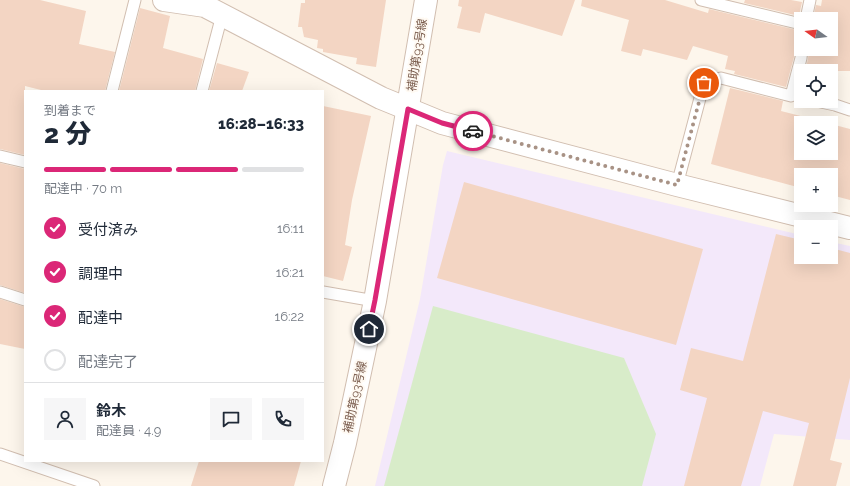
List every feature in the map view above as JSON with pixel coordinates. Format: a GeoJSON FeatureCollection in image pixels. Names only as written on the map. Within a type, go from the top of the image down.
{"type":"FeatureCollection","features":[{"type":"Feature","properties":{"kind":"street"},"geometry":{"type":"LineString","coordinates":[[164,0],[211,7],[381,98],[442,123],[677,185],[850,228]]}},
{"type":"Feature","properties":{"kind":"street","name":"補助第93号線"},"geometry":{"type":"LineString","coordinates":[[334,486],[345,443],[375,300],[426,0]]}},
{"type":"Feature","properties":{"kind":"lane"},"geometry":{"type":"LineString","coordinates":[[112,90],[134,0]]}},
{"type":"Feature","properties":{"kind":"lane"},"geometry":{"type":"LineString","coordinates":[[701,0],[794,22]]}},
{"type":"Feature","properties":{"kind":"lane"},"geometry":{"type":"LineString","coordinates":[[807,12],[810,0]]}},
{"type":"Feature","properties":{"kind":"lane"},"geometry":{"type":"LineString","coordinates":[[202,90],[211,7]]}},
{"type":"Feature","properties":{"kind":"lane"},"geometry":{"type":"LineString","coordinates":[[677,185],[704,83],[720,78],[794,96]]}},
{"type":"Feature","properties":{"kind":"lane"},"geometry":{"type":"LineString","coordinates":[[838,106],[850,110]]}},
{"type":"Feature","properties":{"kind":"lane"},"geometry":{"type":"LineString","coordinates":[[0,156],[24,162]]}},
{"type":"Feature","properties":{"kind":"lane"},"geometry":{"type":"LineString","coordinates":[[0,292],[24,300]]}},
{"type":"Feature","properties":{"kind":"lane"},"geometry":{"type":"LineString","coordinates":[[324,292],[375,300]]}},
{"type":"Feature","properties":{"kind":"lane"},"geometry":{"type":"LineString","coordinates":[[0,454],[94,486]]}},
{"type":"Feature","properties":{"kind":"shaded area"},"geometry":{"type":"Polygon","coordinates":[[[447,151],[794,233],[794,264],[838,264],[838,243],[850,246],[850,440],[774,434],[760,486],[375,486],[420,299],[443,165],[447,151]]]}},
{"type":"Feature","properties":{"kind":"green space"},"geometry":{"type":"Polygon","coordinates":[[[433,306],[624,358],[656,434],[642,486],[384,486],[433,306]]]}},
{"type":"Feature","properties":{"kind":"building"},"geometry":{"type":"Polygon","coordinates":[[[0,0],[40,0],[86,11],[79,44],[115,52],[105,90],[41,90],[25,86],[24,155],[0,149],[0,0]]]}},
{"type":"Feature","properties":{"kind":"building"},"geometry":{"type":"Polygon","coordinates":[[[305,0],[386,0],[376,67],[356,64],[357,58],[323,52],[323,49],[317,48],[318,40],[304,37],[302,27],[298,27],[301,3],[305,3],[305,0]]]}},
{"type":"Feature","properties":{"kind":"building"},"geometry":{"type":"Polygon","coordinates":[[[459,0],[575,0],[562,36],[485,13],[480,33],[457,28],[462,7],[458,6],[459,0]]]}},
{"type":"Feature","properties":{"kind":"building"},"geometry":{"type":"Polygon","coordinates":[[[582,0],[665,0],[708,13],[709,9],[794,29],[794,57],[786,87],[734,74],[735,71],[725,69],[728,56],[693,46],[687,60],[643,49],[641,56],[621,51],[629,20],[581,6],[582,0]]]}},
{"type":"Feature","properties":{"kind":"building"},"geometry":{"type":"Polygon","coordinates":[[[745,0],[791,0],[802,2],[800,12],[794,12],[794,15],[744,3],[745,0]]]}},
{"type":"Feature","properties":{"kind":"building"},"geometry":{"type":"Polygon","coordinates":[[[822,0],[850,0],[850,71],[838,71],[838,64],[807,64],[808,56],[838,56],[838,12],[814,12],[816,5],[821,6],[822,0]]]}},
{"type":"Feature","properties":{"kind":"building"},"geometry":{"type":"Polygon","coordinates":[[[140,8],[170,16],[163,48],[203,59],[195,90],[119,90],[140,8]]]}},
{"type":"Feature","properties":{"kind":"building"},"geometry":{"type":"Polygon","coordinates":[[[217,63],[249,72],[242,90],[209,90],[217,63]]]}},
{"type":"Feature","properties":{"kind":"building"},"geometry":{"type":"Polygon","coordinates":[[[730,88],[783,101],[781,111],[801,116],[794,116],[794,160],[838,160],[838,126],[850,129],[850,200],[838,197],[838,168],[794,168],[794,186],[711,164],[730,88]]]}},
{"type":"Feature","properties":{"kind":"building"},"geometry":{"type":"Polygon","coordinates":[[[324,106],[371,116],[352,200],[345,245],[352,247],[343,281],[324,276],[324,106]]]}},
{"type":"Feature","properties":{"kind":"building"},"geometry":{"type":"Polygon","coordinates":[[[0,163],[24,169],[24,293],[0,285],[0,163]]]}},
{"type":"Feature","properties":{"kind":"building"},"geometry":{"type":"Polygon","coordinates":[[[464,182],[703,249],[676,345],[437,278],[464,182]]]}},
{"type":"Feature","properties":{"kind":"building"},"geometry":{"type":"Polygon","coordinates":[[[776,234],[794,238],[794,264],[838,264],[838,250],[850,253],[850,378],[830,460],[842,463],[836,486],[793,486],[809,423],[763,411],[741,486],[684,486],[707,398],[680,390],[691,348],[743,361],[776,234]]]}},
{"type":"Feature","properties":{"kind":"building"},"geometry":{"type":"Polygon","coordinates":[[[0,299],[24,307],[24,349],[0,344],[0,299]]]}},
{"type":"Feature","properties":{"kind":"building"},"geometry":{"type":"Polygon","coordinates":[[[199,462],[301,462],[294,486],[191,486],[199,462]]]}},
{"type":"Feature","properties":{"kind":"way so far"},"geometry":{"type":"LineString","coordinates":[[473,131],[677,185],[704,83]]}},
{"type":"Feature","properties":{"kind":"route"},"geometry":{"type":"LineString","coordinates":[[369,329],[408,109],[442,123],[473,131]]}}]}
